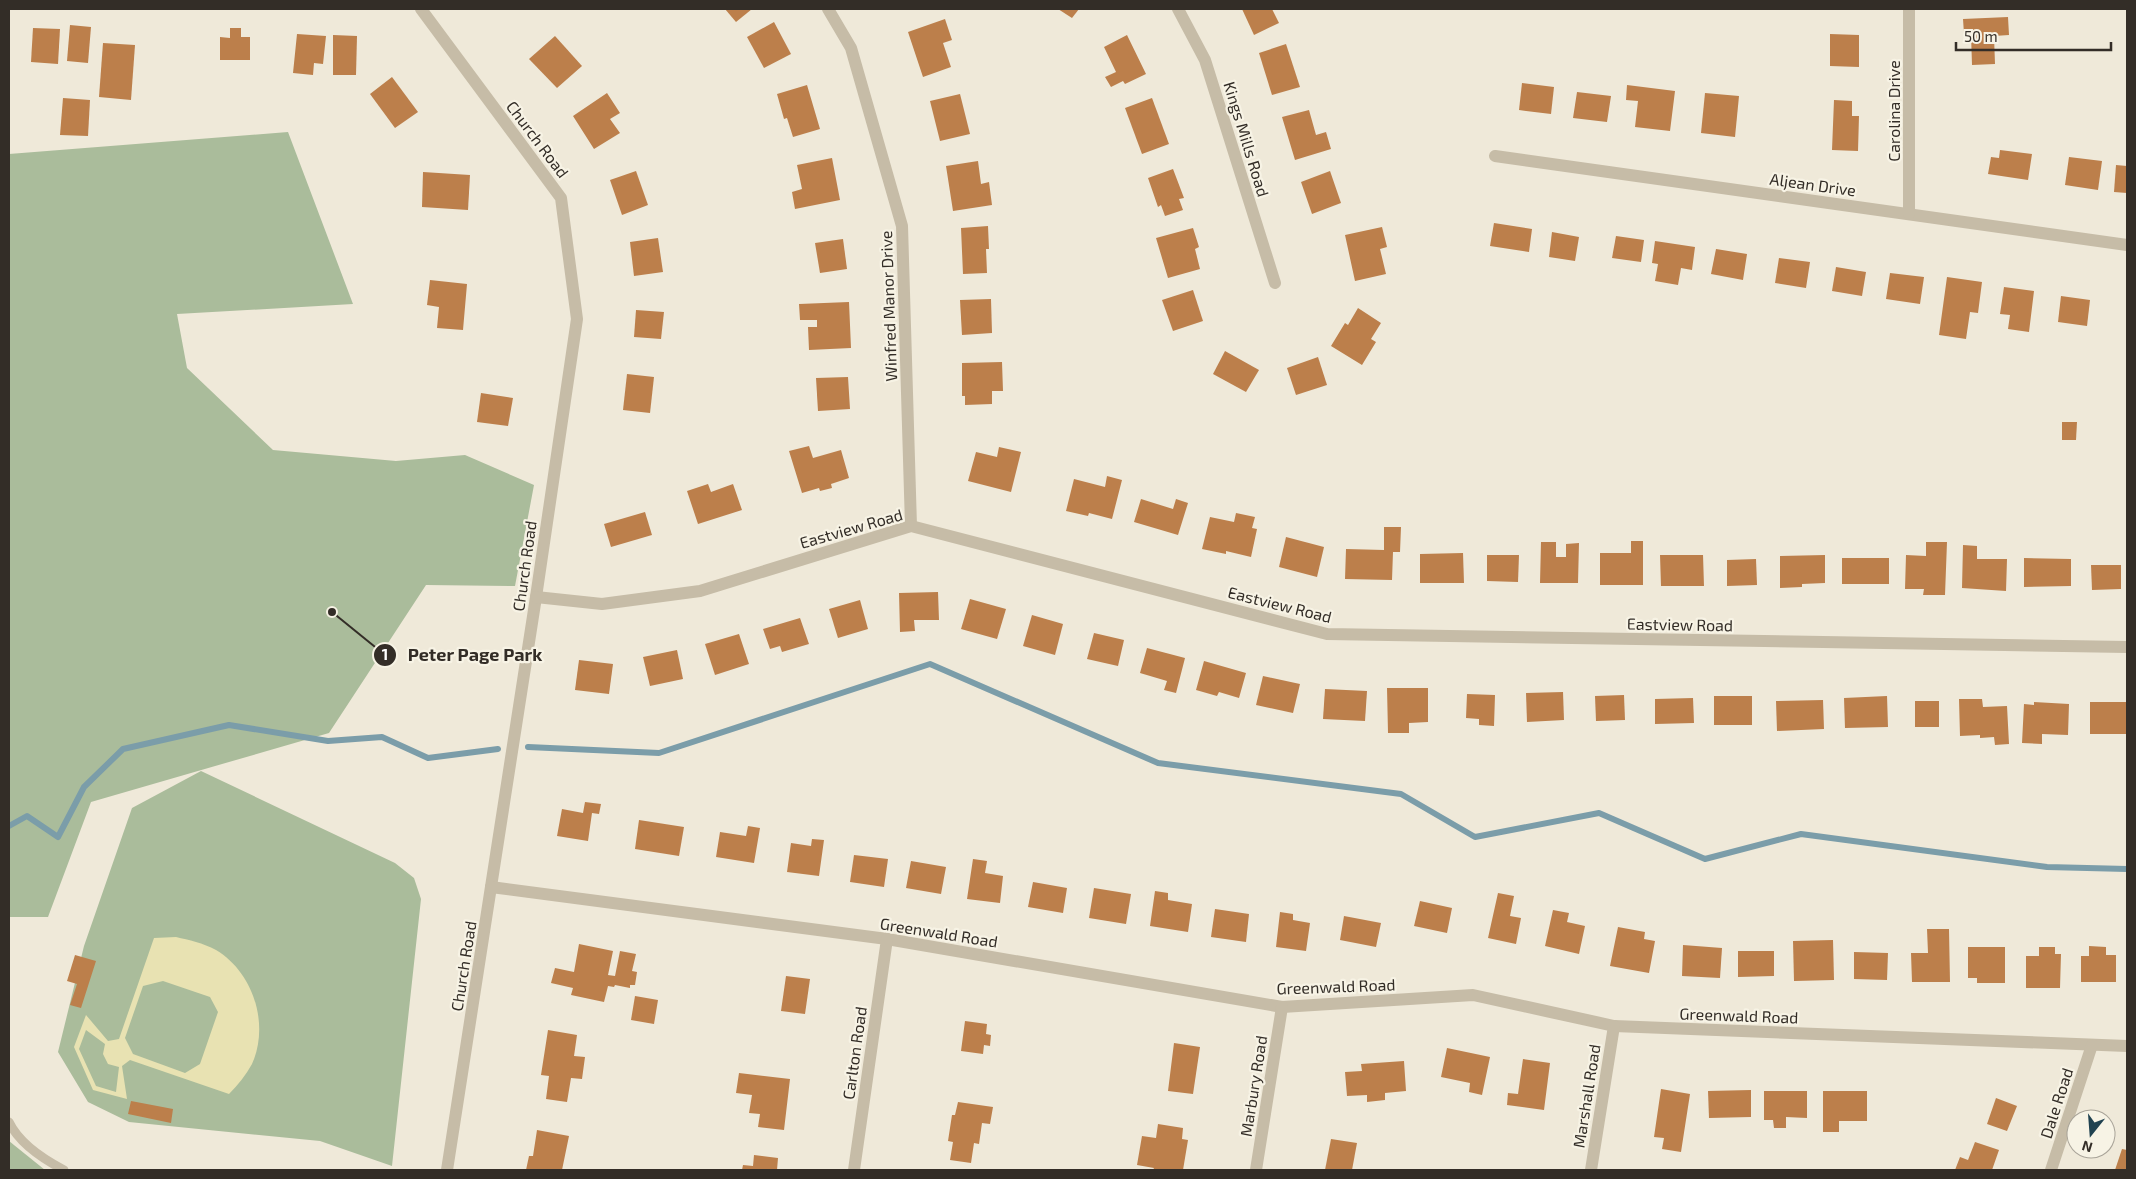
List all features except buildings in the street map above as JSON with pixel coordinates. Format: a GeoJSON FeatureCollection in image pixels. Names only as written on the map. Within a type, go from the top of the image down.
{"type":"FeatureCollection","features":[{"type":"Feature","properties":{"kind":"street","name":"Church Road"},"geometry":{"type":"LineString","coordinates":[[421,9],[561,198],[577,320],[447,1170]]}},
{"type":"Feature","properties":{"kind":"street","name":"Winfred Manor Drive"},"geometry":{"type":"LineString","coordinates":[[828,9],[851,48],[902,226],[911,526]]}},
{"type":"Feature","properties":{"kind":"street","name":"Kings Mills Road"},"geometry":{"type":"LineString","coordinates":[[1178,9],[1206,60],[1274,283]]}},
{"type":"Feature","properties":{"kind":"street","name":"Carolina Drive"},"geometry":{"type":"LineString","coordinates":[[1909,9],[1909,214]]}},
{"type":"Feature","properties":{"kind":"street","name":"Aljean Drive"},"geometry":{"type":"LineString","coordinates":[[1495,156],[2127,245]]}},
{"type":"Feature","properties":{"kind":"street","name":"Eastview Road"},"geometry":{"type":"LineString","coordinates":[[536,597],[602,604],[700,591],[911,526],[1327,634],[2127,647]]}},
{"type":"Feature","properties":{"kind":"street","name":"Greenwald Road"},"geometry":{"type":"LineString","coordinates":[[491,887],[887,940],[1282,1008],[1473,995],[1614,1026],[2127,1046]]}},
{"type":"Feature","properties":{"kind":"street","name":"Carlton Road"},"geometry":{"type":"LineString","coordinates":[[854,1170],[887,940]]}},
{"type":"Feature","properties":{"kind":"street","name":"Marbury Road"},"geometry":{"type":"LineString","coordinates":[[1256,1170],[1282,1008]]}},
{"type":"Feature","properties":{"kind":"street","name":"Marshall Road"},"geometry":{"type":"LineString","coordinates":[[1590,1170],[1614,1026]]}},
{"type":"Feature","properties":{"kind":"street","name":"Dale Road"},"geometry":{"type":"LineString","coordinates":[[2051,1170],[2092,1045]]}},
{"type":"Feature","properties":{"kind":"lane"},"geometry":{"type":"LineString","coordinates":[[9,1122],[14,1133],[46,1160],[64,1170]]}},
{"type":"Feature","properties":{"kind":"green space"},"geometry":{"type":"Polygon","coordinates":[[[288,132],[353,304],[177,314],[187,368],[273,450],[396,461],[465,455],[534,485],[515,586],[426,585],[329,733],[91,802],[48,917],[9,917],[9,154],[288,132]]]}},
{"type":"Feature","properties":{"kind":"green space"},"geometry":{"type":"Polygon","coordinates":[[[201,771],[395,863],[414,878],[421,899],[392,1166],[320,1141],[129,1122],[88,1102],[58,1052],[84,946],[132,808],[201,771]]]}},
{"type":"Feature","properties":{"kind":"green space"},"geometry":{"type":"Polygon","coordinates":[[[9,1141],[45,1170],[9,1170],[9,1141]]]}},
{"type":"Feature","properties":{"kind":"sand"},"geometry":{"type":"Polygon","coordinates":[[[176,937],[216,950],[240,971],[248,985],[255,1000],[258,1016],[257,1049],[250,1068],[229,1094],[130,1060],[122,1066],[127,1099],[93,1090],[74,1047],[86,1015],[108,1041],[119,1039],[154,938],[176,937]],[[163,981],[143,986],[125,1038],[133,1054],[185,1073],[200,1064],[218,1012],[210,997],[163,981]],[[86,1030],[79,1049],[96,1086],[116,1092],[119,1067],[108,1064],[103,1054],[105,1044],[86,1030]]]}},
{"type":"Feature","properties":{"kind":"waterway"},"geometry":{"type":"LineString","coordinates":[[528,747],[659,753],[930,664],[1158,763],[1401,794],[1475,837],[1599,813],[1705,859],[1801,834],[2047,867],[2127,869]]}},
{"type":"Feature","properties":{"kind":"waterway"},"geometry":{"type":"LineString","coordinates":[[9,826],[27,816],[58,837],[84,787],[123,749],[229,725],[328,741],[382,737],[428,758],[498,749]]}},
{"type":"Feature","properties":{"kind":"place","name":"Peter Page Park"},"geometry":{"type":"Point","coordinates":[332,612]}}]}
